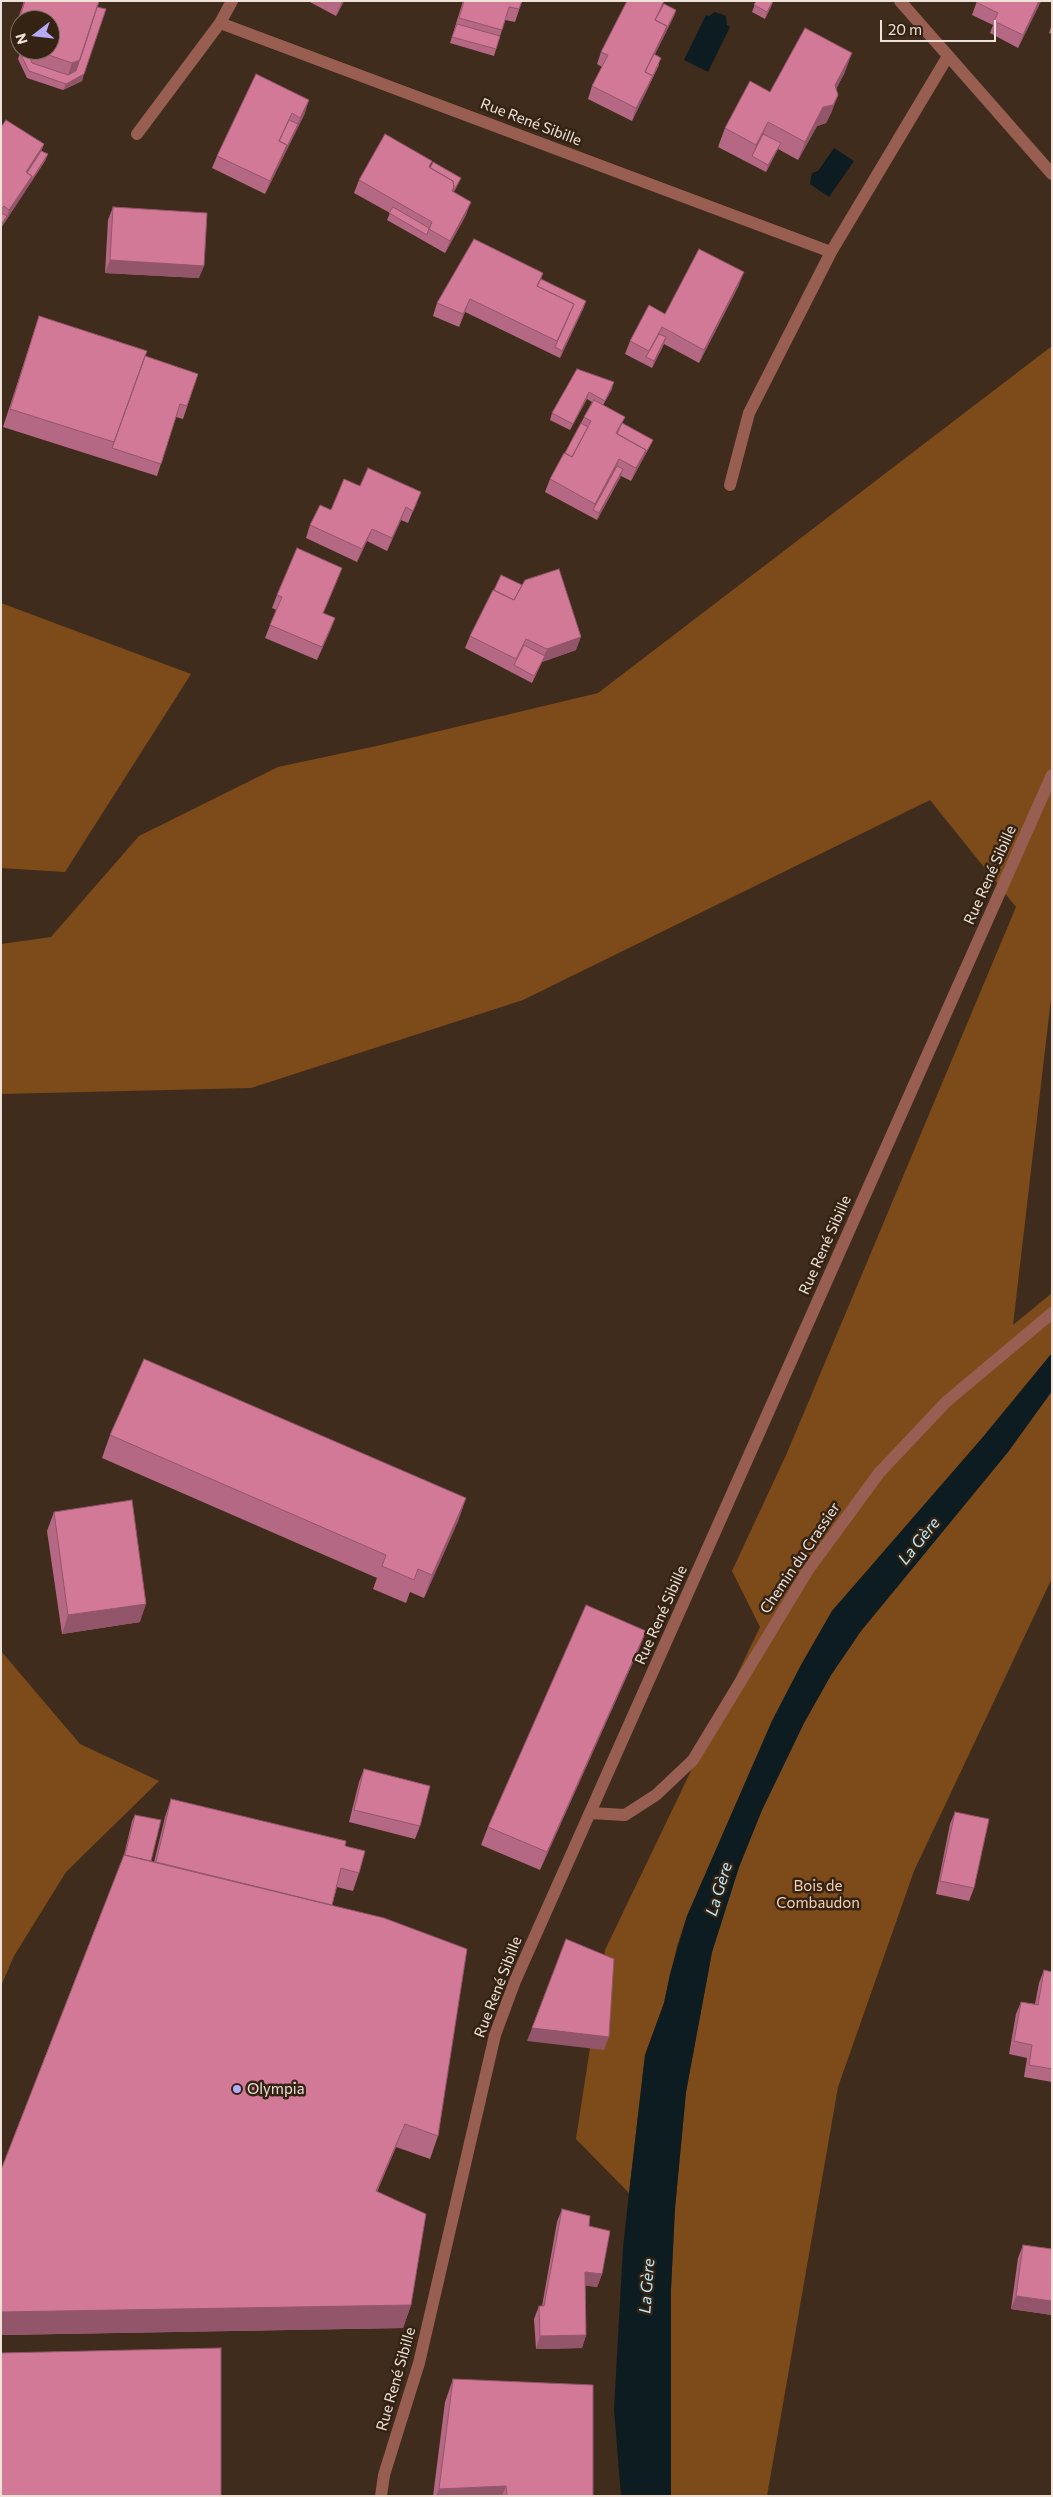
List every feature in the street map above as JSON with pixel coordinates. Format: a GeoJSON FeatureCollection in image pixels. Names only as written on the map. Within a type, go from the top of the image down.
{"type":"FeatureCollection","features":[{"type":"Feature","properties":{"kind":"street"},"geometry":{"type":"LineString","coordinates":[[137,134],[220,23],[232,1]]}},
{"type":"Feature","properties":{"kind":"street"},"geometry":{"type":"LineString","coordinates":[[900,1],[1052,174]]}},
{"type":"Feature","properties":{"kind":"street","name":"Rue René Sibille"},"geometry":{"type":"LineString","coordinates":[[220,23],[831,252]]}},
{"type":"Feature","properties":{"kind":"street"},"geometry":{"type":"LineString","coordinates":[[730,485],[749,413],[831,252],[948,56]]}},
{"type":"Feature","properties":{"kind":"street","name":"Rue René Sibille"},"geometry":{"type":"LineString","coordinates":[[381,2496],[384,2475],[419,2363],[495,2035],[515,1981],[1052,775]]}},
{"type":"Feature","properties":{"kind":"street","name":"Chemin du Crassier"},"geometry":{"type":"LineString","coordinates":[[590,1813],[624,1815],[656,1795],[693,1760],[808,1570],[879,1474],[946,1402],[1052,1313]]}},
{"type":"Feature","properties":{"kind":"green space"},"geometry":{"type":"Polygon","coordinates":[[[1052,346],[1052,990],[1013,1325],[1052,1293],[1052,1353],[983,1437],[832,1611],[772,1721],[687,1916],[677,1946],[664,2003],[645,2055],[629,2193],[576,2139],[605,1950],[760,1627],[732,1571],[787,1453],[1016,907],[930,800],[523,1000],[251,1088],[1,1094],[1,944],[51,937],[139,836],[278,767],[381,745],[598,693],[1052,346]]]}},
{"type":"Feature","properties":{"kind":"green space"},"geometry":{"type":"Polygon","coordinates":[[[1,603],[191,674],[65,872],[1,868],[1,603]]]}},
{"type":"Feature","properties":{"kind":"green space","name":"Bois de Combaudon"},"geometry":{"type":"Polygon","coordinates":[[[1052,1391],[1052,1578],[914,1871],[838,2087],[767,2496],[671,2496],[671,2289],[675,2208],[686,2092],[712,1952],[739,1867],[762,1810],[804,1723],[831,1675],[861,1631],[1008,1452],[1052,1391]]]}},
{"type":"Feature","properties":{"kind":"green space"},"geometry":{"type":"Polygon","coordinates":[[[1,1651],[80,1744],[159,1781],[66,1872],[14,1956],[1,1986],[1,1651]]]}},
{"type":"Feature","properties":{"kind":"water"},"geometry":{"type":"Polygon","coordinates":[[[715,12],[726,16],[727,25],[730,27],[708,72],[684,60],[706,15],[709,16],[715,12]]]}},
{"type":"Feature","properties":{"kind":"water"},"geometry":{"type":"Polygon","coordinates":[[[834,148],[854,161],[829,197],[810,184],[812,173],[818,171],[834,148]]]}},
{"type":"Feature","properties":{"kind":"water","name":"La Gère"},"geometry":{"type":"Polygon","coordinates":[[[1052,1353],[1052,1391],[1008,1452],[861,1631],[831,1675],[804,1723],[762,1810],[739,1867],[712,1952],[686,2092],[675,2208],[671,2289],[671,2496],[621,2496],[614,2409],[623,2248],[629,2193],[645,2055],[664,2003],[670,1974],[687,1916],[772,1721],[832,1611],[983,1437],[1052,1353]]]}},
{"type":"Feature","properties":{"kind":"building"},"geometry":{"type":"Polygon","coordinates":[[[25,1],[99,1],[80,60],[72,63],[60,59],[60,10],[22,10],[25,1]]]}},
{"type":"Feature","properties":{"kind":"building"},"geometry":{"type":"Polygon","coordinates":[[[464,1],[522,1],[519,9],[509,7],[502,30],[459,18],[464,1]]]}},
{"type":"Feature","properties":{"kind":"building"},"geometry":{"type":"Polygon","coordinates":[[[627,1],[664,1],[655,20],[667,26],[645,72],[653,76],[636,108],[592,86],[608,55],[601,52],[627,1]]]}},
{"type":"Feature","properties":{"kind":"building"},"geometry":{"type":"Polygon","coordinates":[[[756,1],[773,1],[767,12],[754,5],[756,1]]]}},
{"type":"Feature","properties":{"kind":"building"},"geometry":{"type":"Polygon","coordinates":[[[977,1],[1039,1],[1023,35],[994,21],[998,13],[977,1]]]}},
{"type":"Feature","properties":{"kind":"building"},"geometry":{"type":"Polygon","coordinates":[[[664,4],[676,10],[665,32],[667,26],[655,20],[664,4]]]}},
{"type":"Feature","properties":{"kind":"building"},"geometry":{"type":"Polygon","coordinates":[[[97,7],[106,9],[84,74],[66,84],[29,71],[24,60],[31,60],[32,63],[68,75],[76,71],[97,7]]]}},
{"type":"Feature","properties":{"kind":"building"},"geometry":{"type":"Polygon","coordinates":[[[457,24],[500,36],[496,49],[452,37],[457,24]]]}},
{"type":"Feature","properties":{"kind":"building"},"geometry":{"type":"Polygon","coordinates":[[[805,28],[852,53],[835,85],[838,95],[833,105],[823,107],[805,142],[768,122],[756,145],[725,128],[750,81],[770,92],[805,28]]]}},
{"type":"Feature","properties":{"kind":"building"},"geometry":{"type":"Polygon","coordinates":[[[654,54],[661,58],[653,76],[645,72],[654,54]]]}},
{"type":"Feature","properties":{"kind":"building"},"geometry":{"type":"Polygon","coordinates":[[[256,74],[309,100],[300,118],[292,113],[279,141],[287,145],[270,181],[217,156],[256,74]]]}},
{"type":"Feature","properties":{"kind":"building"},"geometry":{"type":"Polygon","coordinates":[[[6,120],[44,144],[26,172],[32,176],[9,210],[4,206],[1,210],[1,127],[6,120]]]}},
{"type":"Feature","properties":{"kind":"building"},"geometry":{"type":"Polygon","coordinates":[[[289,120],[298,124],[285,151],[287,145],[279,141],[289,120]]]}},
{"type":"Feature","properties":{"kind":"building"},"geometry":{"type":"Polygon","coordinates":[[[385,134],[432,161],[429,167],[453,181],[454,187],[452,191],[471,202],[450,241],[429,229],[432,222],[359,180],[385,134]]]}},
{"type":"Feature","properties":{"kind":"building"},"geometry":{"type":"Polygon","coordinates":[[[763,134],[781,143],[768,165],[752,156],[763,134]]]}},
{"type":"Feature","properties":{"kind":"building"},"geometry":{"type":"Polygon","coordinates":[[[41,151],[48,154],[30,182],[32,176],[27,173],[41,151]]]}},
{"type":"Feature","properties":{"kind":"building"},"geometry":{"type":"Polygon","coordinates":[[[433,162],[461,178],[453,192],[453,181],[430,168],[433,162]]]}},
{"type":"Feature","properties":{"kind":"building"},"geometry":{"type":"Polygon","coordinates":[[[113,207],[207,213],[204,266],[110,260],[113,207]]]}},
{"type":"Feature","properties":{"kind":"building"},"geometry":{"type":"Polygon","coordinates":[[[393,207],[429,228],[427,235],[389,213],[393,207]]]}},
{"type":"Feature","properties":{"kind":"building"},"geometry":{"type":"Polygon","coordinates":[[[1,213],[7,216],[1,225],[1,213]]]}},
{"type":"Feature","properties":{"kind":"building"},"geometry":{"type":"Polygon","coordinates":[[[474,239],[543,273],[537,286],[574,304],[557,341],[470,299],[463,314],[437,303],[474,239]]]}},
{"type":"Feature","properties":{"kind":"building"},"geometry":{"type":"Polygon","coordinates":[[[699,249],[744,272],[704,350],[662,327],[649,351],[630,341],[649,305],[665,314],[699,249]]]}},
{"type":"Feature","properties":{"kind":"building"},"geometry":{"type":"Polygon","coordinates":[[[541,279],[586,301],[562,351],[555,347],[574,304],[537,286],[541,279]]]}},
{"type":"Feature","properties":{"kind":"building"},"geometry":{"type":"Polygon","coordinates":[[[39,316],[147,351],[114,442],[10,409],[39,316]]]}},
{"type":"Feature","properties":{"kind":"building"},"geometry":{"type":"Polygon","coordinates":[[[659,334],[666,337],[654,361],[646,357],[659,334]]]}},
{"type":"Feature","properties":{"kind":"building"},"geometry":{"type":"Polygon","coordinates":[[[145,356],[198,374],[187,406],[180,404],[161,464],[112,448],[145,356]]]}},
{"type":"Feature","properties":{"kind":"building"},"geometry":{"type":"Polygon","coordinates":[[[577,369],[614,382],[605,401],[589,392],[573,424],[552,413],[577,369]]]}},
{"type":"Feature","properties":{"kind":"building"},"geometry":{"type":"Polygon","coordinates":[[[594,400],[625,417],[616,433],[646,450],[636,468],[619,459],[595,504],[550,479],[564,453],[572,457],[591,421],[584,417],[594,400]]]}},
{"type":"Feature","properties":{"kind":"building"},"geometry":{"type":"Polygon","coordinates":[[[581,423],[588,427],[572,457],[565,453],[581,423]]]}},
{"type":"Feature","properties":{"kind":"building"},"geometry":{"type":"Polygon","coordinates":[[[622,423],[653,440],[644,456],[646,450],[617,434],[622,423]]]}},
{"type":"Feature","properties":{"kind":"building"},"geometry":{"type":"Polygon","coordinates":[[[617,466],[623,469],[599,513],[593,510],[617,466]]]}},
{"type":"Feature","properties":{"kind":"building"},"geometry":{"type":"Polygon","coordinates":[[[368,468],[421,492],[413,511],[406,507],[392,538],[372,529],[362,549],[310,525],[320,505],[331,510],[344,479],[360,486],[368,468]]]}},
{"type":"Feature","properties":{"kind":"building"},"geometry":{"type":"Polygon","coordinates":[[[297,548],[342,568],[323,613],[335,618],[322,647],[270,625],[282,597],[277,595],[297,548]]]}},
{"type":"Feature","properties":{"kind":"building"},"geometry":{"type":"Polygon","coordinates":[[[559,569],[581,637],[547,649],[526,639],[516,659],[470,636],[493,590],[514,600],[525,580],[559,569]]]}},
{"type":"Feature","properties":{"kind":"building"},"geometry":{"type":"Polygon","coordinates":[[[501,575],[522,585],[514,600],[494,590],[501,575]]]}},
{"type":"Feature","properties":{"kind":"building"},"geometry":{"type":"Polygon","coordinates":[[[524,645],[545,656],[534,676],[514,665],[524,645]]]}},
{"type":"Feature","properties":{"kind":"building"},"geometry":{"type":"Polygon","coordinates":[[[144,1359],[466,1498],[432,1575],[418,1569],[414,1580],[382,1566],[386,1555],[110,1435],[144,1359]]]}},
{"type":"Feature","properties":{"kind":"building"},"geometry":{"type":"Polygon","coordinates":[[[132,1500],[146,1604],[68,1615],[54,1512],[132,1500]]]}},
{"type":"Feature","properties":{"kind":"building"},"geometry":{"type":"Polygon","coordinates":[[[586,1605],[646,1631],[547,1852],[488,1827],[586,1605]]]}},
{"type":"Feature","properties":{"kind":"building"},"geometry":{"type":"Polygon","coordinates":[[[364,1769],[430,1786],[420,1826],[354,1810],[364,1769]]]}},
{"type":"Feature","properties":{"kind":"building"},"geometry":{"type":"Polygon","coordinates":[[[171,1799],[346,1841],[345,1846],[365,1851],[359,1873],[341,1868],[332,1905],[156,1862],[171,1799]]]}},
{"type":"Feature","properties":{"kind":"building"},"geometry":{"type":"Polygon","coordinates":[[[955,1812],[989,1819],[974,1888],[940,1881],[955,1812]]]}},
{"type":"Feature","properties":{"kind":"building"},"geometry":{"type":"Polygon","coordinates":[[[135,1815],[161,1820],[151,1861],[125,1855],[135,1815]]]}},
{"type":"Feature","properties":{"kind":"building","name":"Olympia"},"geometry":{"type":"Polygon","coordinates":[[[124,1855],[384,1918],[467,1949],[438,2136],[405,2124],[376,2191],[426,2214],[411,2305],[1,2312],[1,2170],[124,1855]]]}},
{"type":"Feature","properties":{"kind":"building"},"geometry":{"type":"Polygon","coordinates":[[[566,1939],[614,1959],[609,2037],[532,2028],[566,1939]]]}},
{"type":"Feature","properties":{"kind":"building"},"geometry":{"type":"Polygon","coordinates":[[[1044,1970],[1052,1972],[1052,2069],[1029,2065],[1032,2045],[1014,2041],[1021,2002],[1038,2005],[1044,1970]]]}},
{"type":"Feature","properties":{"kind":"building"},"geometry":{"type":"Polygon","coordinates":[[[562,2209],[590,2216],[589,2226],[610,2231],[602,2274],[585,2272],[586,2335],[540,2336],[539,2306],[544,2306],[562,2209]]]}},
{"type":"Feature","properties":{"kind":"building"},"geometry":{"type":"Polygon","coordinates":[[[1023,2245],[1052,2249],[1052,2301],[1016,2296],[1023,2245]]]}},
{"type":"Feature","properties":{"kind":"building"},"geometry":{"type":"Polygon","coordinates":[[[221,2348],[221,2496],[1,2496],[1,2353],[221,2348]]]}},
{"type":"Feature","properties":{"kind":"building"},"geometry":{"type":"Polygon","coordinates":[[[453,2379],[593,2385],[593,2496],[507,2496],[506,2486],[439,2489],[453,2379]]]}},
{"type":"Feature","properties":{"kind":"place","name":"Olympia"},"geometry":{"type":"Point","coordinates":[237,2089]}}]}
